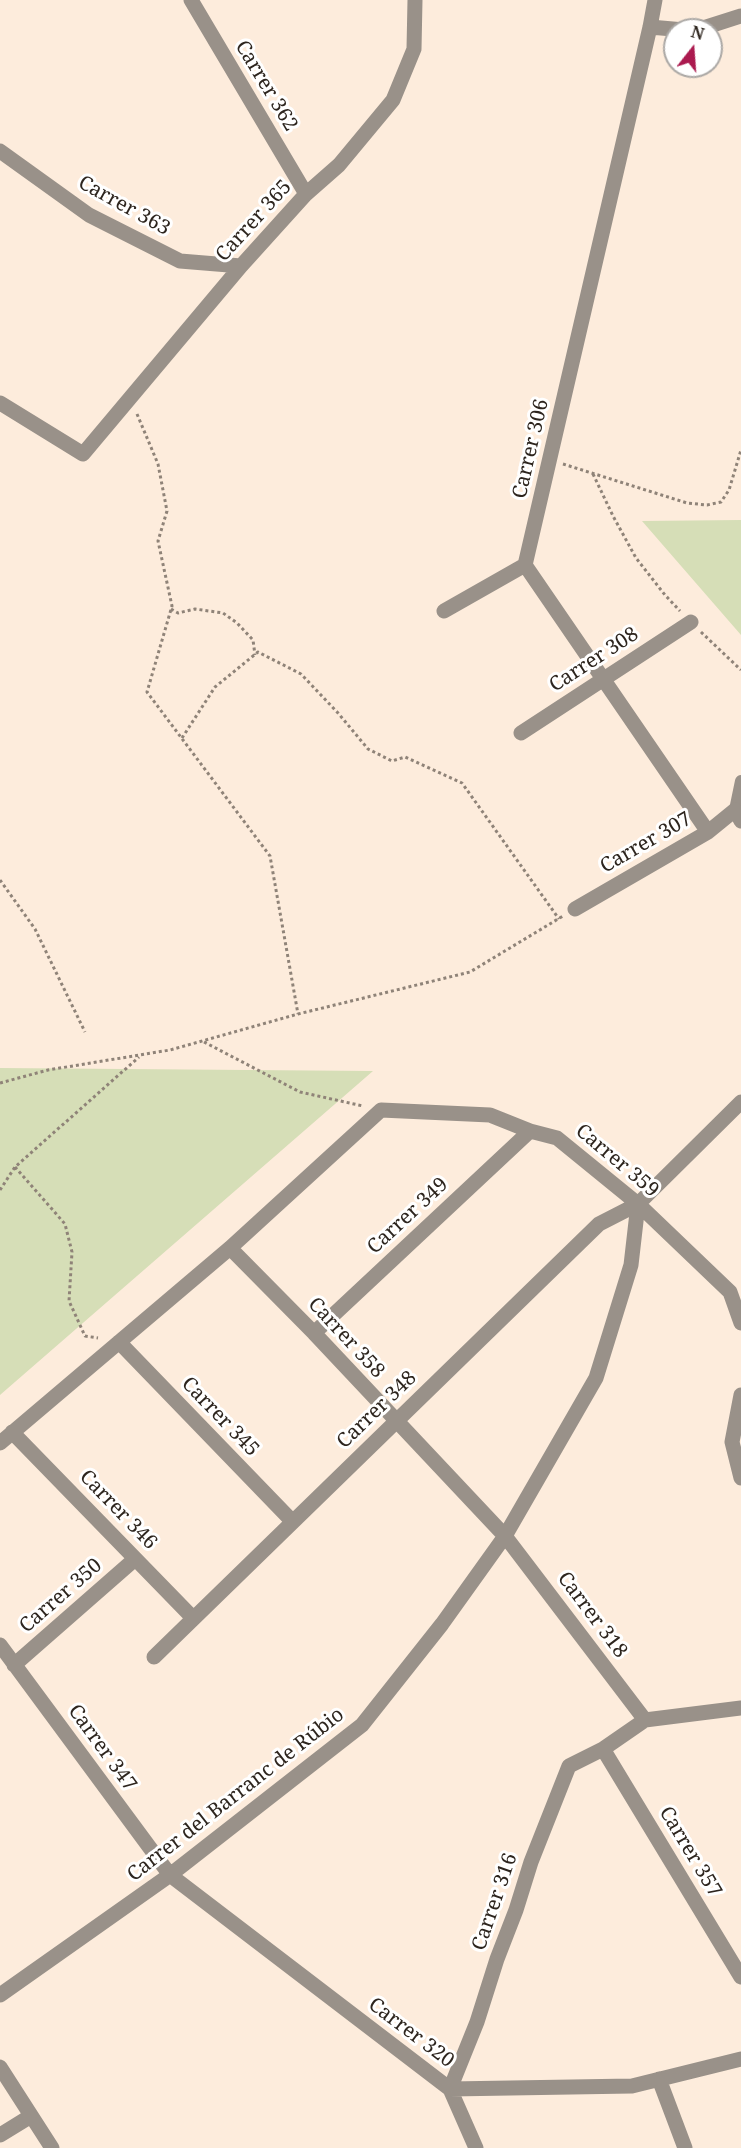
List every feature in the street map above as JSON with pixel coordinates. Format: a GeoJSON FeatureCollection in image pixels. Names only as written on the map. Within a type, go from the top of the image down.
{"type":"FeatureCollection","features":[{"type":"Feature","properties":{"kind":"street","name":"Carrer 362"},"geometry":{"type":"LineString","coordinates":[[191,0],[306,194]]}},
{"type":"Feature","properties":{"kind":"street","name":"Carrer 365"},"geometry":{"type":"LineString","coordinates":[[0,403],[83,454],[241,266],[306,194],[339,165],[393,100],[414,49],[415,0]]}},
{"type":"Feature","properties":{"kind":"street","name":"Carrer 306"},"geometry":{"type":"LineString","coordinates":[[525,565],[655,0]]}},
{"type":"Feature","properties":{"kind":"street"},"geometry":{"type":"LineString","coordinates":[[723,22],[741,16]]}},
{"type":"Feature","properties":{"kind":"street"},"geometry":{"type":"LineString","coordinates":[[650,27],[663,28]]}},
{"type":"Feature","properties":{"kind":"street","name":"Carrer 363"},"geometry":{"type":"LineString","coordinates":[[0,151],[89,215],[180,261],[241,266]]}},
{"type":"Feature","properties":{"kind":"street"},"geometry":{"type":"LineString","coordinates":[[444,611],[525,565],[708,832]]}},
{"type":"Feature","properties":{"kind":"street","name":"Carrer 308"},"geometry":{"type":"LineString","coordinates":[[521,733],[691,622]]}},
{"type":"Feature","properties":{"kind":"street"},"geometry":{"type":"LineString","coordinates":[[738,815],[741,781]]}},
{"type":"Feature","properties":{"kind":"street","name":"Carrer 307"},"geometry":{"type":"LineString","coordinates":[[575,909],[738,815]]}},
{"type":"Feature","properties":{"kind":"street"},"geometry":{"type":"LineString","coordinates":[[638,1204],[741,1102]]}},
{"type":"Feature","properties":{"kind":"street"},"geometry":{"type":"LineString","coordinates":[[0,1443],[231,1248],[381,1110]]}},
{"type":"Feature","properties":{"kind":"street","name":"Carrer 359"},"geometry":{"type":"LineString","coordinates":[[381,1110],[490,1115],[530,1131],[557,1138],[638,1204],[730,1292],[741,1323]]}},
{"type":"Feature","properties":{"kind":"street","name":"Carrer 349"},"geometry":{"type":"LineString","coordinates":[[314,1333],[530,1131]]}},
{"type":"Feature","properties":{"kind":"street","name":"Carrer 348"},"geometry":{"type":"LineString","coordinates":[[154,1657],[599,1224],[638,1204]]}},
{"type":"Feature","properties":{"kind":"street","name":"Carrer del Barranc de Rúbio"},"geometry":{"type":"LineString","coordinates":[[0,1995],[170,1875],[362,1725],[442,1624],[505,1536],[596,1378],[631,1265],[638,1204]]}},
{"type":"Feature","properties":{"kind":"street","name":"Carrer 358"},"geometry":{"type":"LineString","coordinates":[[231,1248],[505,1536]]}},
{"type":"Feature","properties":{"kind":"street","name":"Carrer 345"},"geometry":{"type":"LineString","coordinates":[[118,1342],[292,1521]]}},
{"type":"Feature","properties":{"kind":"street"},"geometry":{"type":"LineString","coordinates":[[741,1395],[732,1442],[741,1478]]}},
{"type":"Feature","properties":{"kind":"street","name":"Carrer 346"},"geometry":{"type":"LineString","coordinates":[[12,1432],[193,1618]]}},
{"type":"Feature","properties":{"kind":"street","name":"Carrer 318"},"geometry":{"type":"LineString","coordinates":[[505,1536],[645,1720]]}},
{"type":"Feature","properties":{"kind":"street","name":"Carrer 350"},"geometry":{"type":"LineString","coordinates":[[14,1665],[135,1559]]}},
{"type":"Feature","properties":{"kind":"street","name":"Carrer 347"},"geometry":{"type":"LineString","coordinates":[[0,1645],[170,1875]]}},
{"type":"Feature","properties":{"kind":"street"},"geometry":{"type":"LineString","coordinates":[[645,1720],[741,1708]]}},
{"type":"Feature","properties":{"kind":"street","name":"Carrer 316"},"geometry":{"type":"LineString","coordinates":[[450,2089],[477,2022],[531,1862],[569,1766],[603,1749],[645,1720]]}},
{"type":"Feature","properties":{"kind":"street","name":"Carrer 357"},"geometry":{"type":"LineString","coordinates":[[603,1749],[741,1977]]}},
{"type":"Feature","properties":{"kind":"street","name":"Carrer 320"},"geometry":{"type":"LineString","coordinates":[[170,1875],[450,2089],[632,2086],[741,2059]]}},
{"type":"Feature","properties":{"kind":"street"},"geometry":{"type":"LineString","coordinates":[[0,2067],[52,2148]]}},
{"type":"Feature","properties":{"kind":"street"},"geometry":{"type":"LineString","coordinates":[[659,2079],[685,2148]]}},
{"type":"Feature","properties":{"kind":"street"},"geometry":{"type":"LineString","coordinates":[[450,2089],[476,2148]]}},
{"type":"Feature","properties":{"kind":"street"},"geometry":{"type":"LineString","coordinates":[[0,2135],[31,2116]]}},
{"type":"Feature","properties":{"kind":"path"},"geometry":{"type":"LineString","coordinates":[[130,398],[158,464],[167,511],[158,542],[171,609],[147,692],[270,856],[298,1014]]}},
{"type":"Feature","properties":{"kind":"path"},"geometry":{"type":"LineString","coordinates":[[550,460],[687,503],[707,505],[721,502],[729,490],[741,450]]}},
{"type":"Feature","properties":{"kind":"path"},"geometry":{"type":"LineString","coordinates":[[593,474],[636,558],[665,596],[741,670]]}},
{"type":"Feature","properties":{"kind":"path"},"geometry":{"type":"LineString","coordinates":[[171,609],[178,613],[195,609],[223,613],[237,623],[253,640],[255,655]]}},
{"type":"Feature","properties":{"kind":"path"},"geometry":{"type":"LineString","coordinates":[[182,738],[215,687],[258,652],[301,674],[368,749],[392,761],[405,757],[462,783],[559,918]]}},
{"type":"Feature","properties":{"kind":"path"},"geometry":{"type":"LineString","coordinates":[[0,880],[35,929],[85,1032]]}},
{"type":"Feature","properties":{"kind":"path"},"geometry":{"type":"LineString","coordinates":[[0,1083],[48,1070],[140,1057],[298,1014],[470,972],[575,909]]}},
{"type":"Feature","properties":{"kind":"path"},"geometry":{"type":"LineString","coordinates":[[202,1041],[300,1092],[381,1110]]}},
{"type":"Feature","properties":{"kind":"path"},"geometry":{"type":"LineString","coordinates":[[0,1190],[15,1167],[140,1057]]}},
{"type":"Feature","properties":{"kind":"path"},"geometry":{"type":"LineString","coordinates":[[15,1167],[65,1224],[72,1252],[69,1301],[85,1336],[118,1342]]}},
{"type":"Feature","properties":{"kind":"green space"},"geometry":{"type":"Polygon","coordinates":[[[741,520],[741,635],[642,521],[741,520]]]}},
{"type":"Feature","properties":{"kind":"green space"},"geometry":{"type":"Polygon","coordinates":[[[0,1068],[373,1071],[0,1395],[0,1068]]]}}]}
